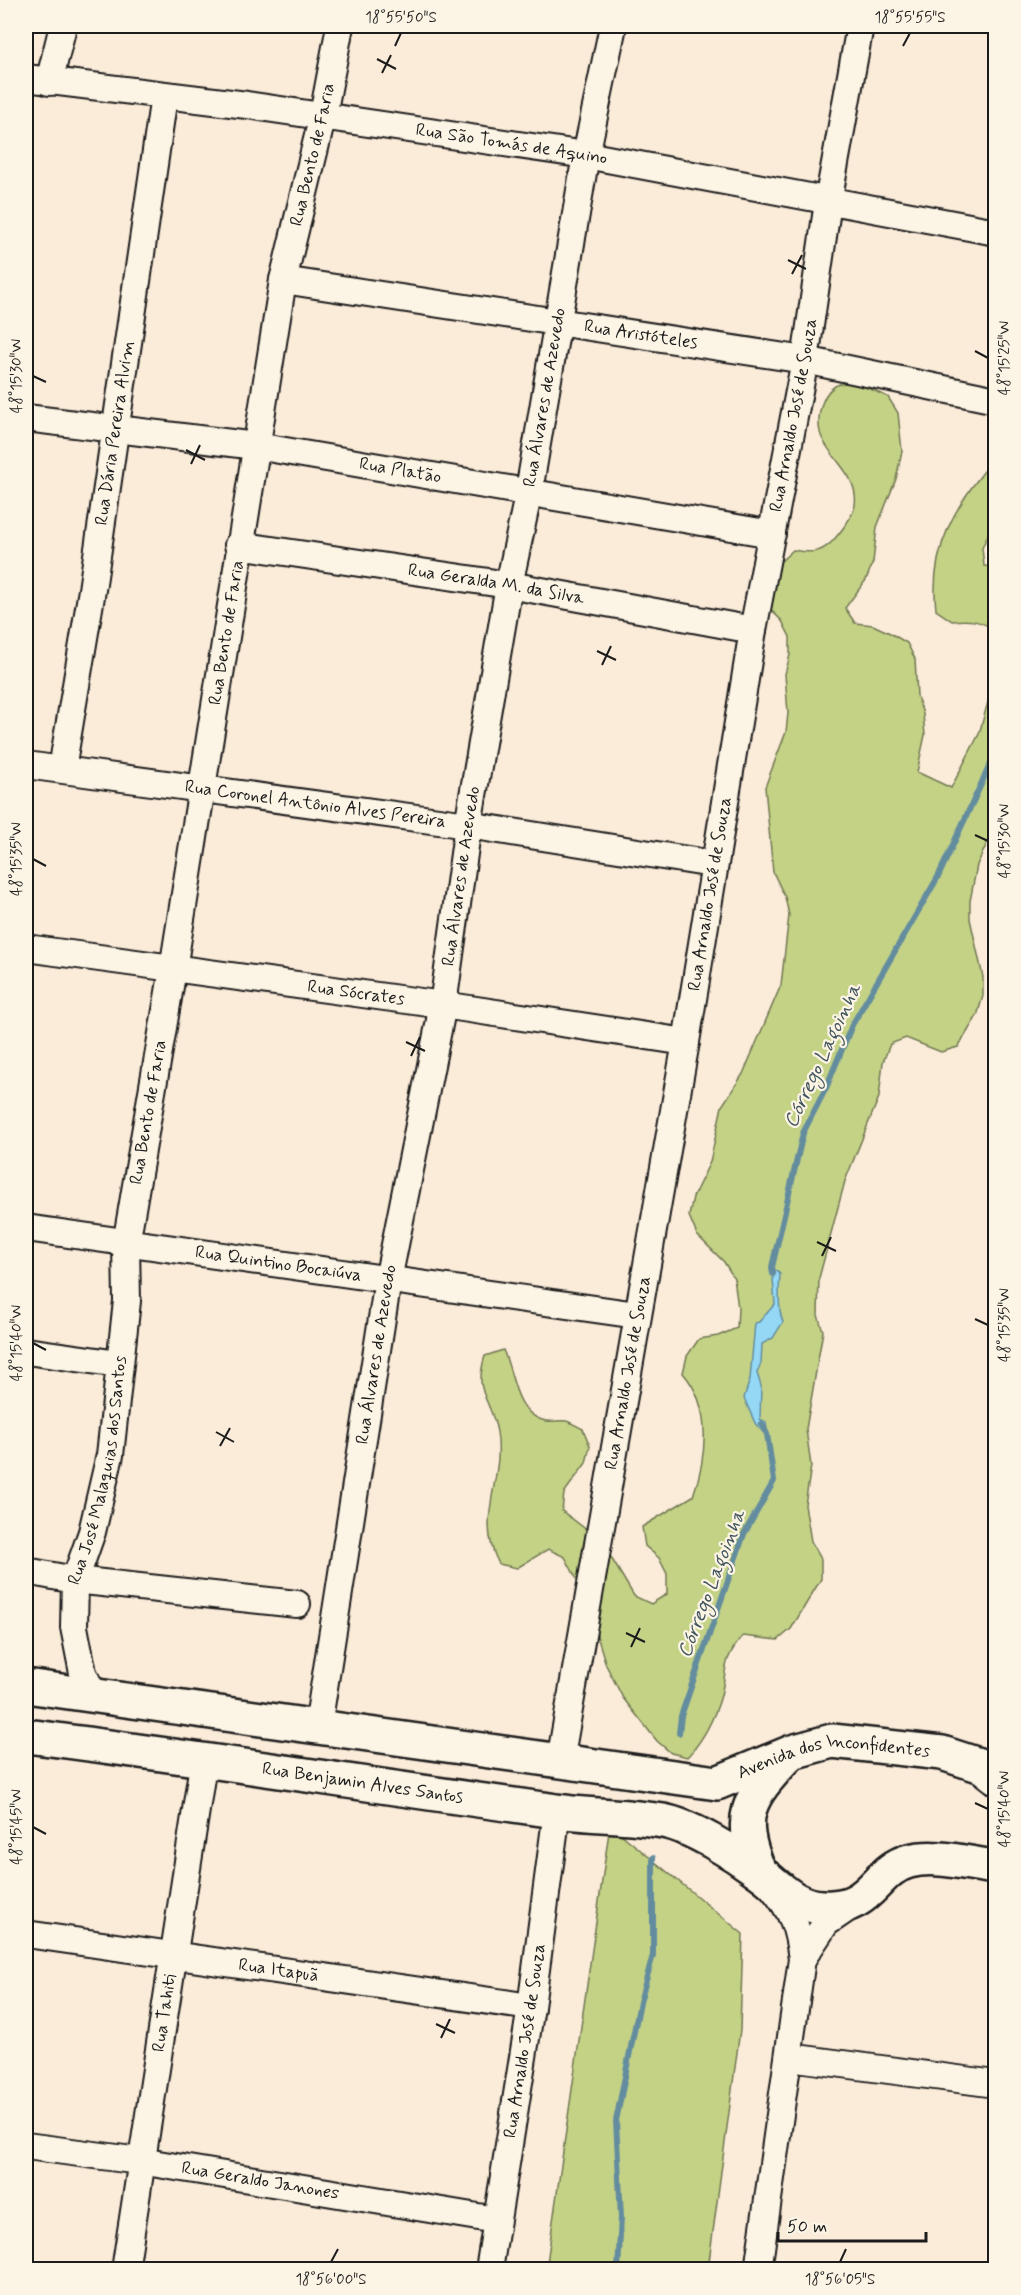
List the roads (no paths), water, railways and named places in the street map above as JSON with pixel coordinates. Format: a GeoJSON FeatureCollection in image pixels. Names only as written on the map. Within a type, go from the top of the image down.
{"type":"FeatureCollection","features":[{"type":"Feature","properties":{"kind":"main road"},"geometry":{"type":"LineString","coordinates":[[26,1686],[560,1761]]}},
{"type":"Feature","properties":{"kind":"main road","name":"Rua Benjamin Alves Santos"},"geometry":{"type":"LineString","coordinates":[[26,1736],[204,1758],[557,1811],[665,1821],[688,1830],[759,1871]]}},
{"type":"Feature","properties":{"kind":"main road","name":"Avenida dos Inconfidentes"},"geometry":{"type":"LineString","coordinates":[[560,1761],[717,1783],[792,1752],[832,1741],[942,1753],[982,1766],[996,1777]]}},
{"type":"Feature","properties":{"kind":"main road"},"geometry":{"type":"LineString","coordinates":[[475,1797],[483,1756],[488,1750]]}},
{"type":"Feature","properties":{"kind":"main road"},"geometry":{"type":"LineString","coordinates":[[792,1752],[758,1788],[746,1816],[749,1848],[759,1871],[790,1898],[825,1908],[857,1902],[889,1873],[908,1861],[990,1860]]}},
{"type":"Feature","properties":{"kind":"street"},"geometry":{"type":"LineString","coordinates":[[38,80],[63,26]]}},
{"type":"Feature","properties":{"kind":"street","name":"Rua Bento de Faria"},"geometry":{"type":"LineString","coordinates":[[126,1244],[173,969],[238,545],[283,280],[323,115],[340,26]]}},
{"type":"Feature","properties":{"kind":"street","name":"Rua Álvares de Azevedo"},"geometry":{"type":"LineString","coordinates":[[318,1726],[388,1280],[443,1005],[468,825],[509,585],[529,491],[586,154],[613,26]]}},
{"type":"Feature","properties":{"kind":"street","name":"Rua Arnaldo José de Souza"},"geometry":{"type":"LineString","coordinates":[[560,1761],[686,1042],[713,864],[753,630],[805,360],[828,202],[860,26]]}},
{"type":"Feature","properties":{"kind":"street","name":"Rua São Tomás de Aquino"},"geometry":{"type":"LineString","coordinates":[[38,80],[323,115],[586,154],[828,202],[996,232]]}},
{"type":"Feature","properties":{"kind":"street","name":"Rua Dária Pereira Alvim"},"geometry":{"type":"LineString","coordinates":[[62,770],[116,431],[164,96]]}},
{"type":"Feature","properties":{"kind":"street","name":"Rua Aristóteles"},"geometry":{"type":"LineString","coordinates":[[283,280],[805,360],[996,400]]}},
{"type":"Feature","properties":{"kind":"street","name":"Rua Platão"},"geometry":{"type":"LineString","coordinates":[[26,418],[116,431],[256,446],[772,534]]}},
{"type":"Feature","properties":{"kind":"street","name":"Rua Geralda M. da Silva"},"geometry":{"type":"LineString","coordinates":[[238,545],[509,585],[753,630]]}},
{"type":"Feature","properties":{"kind":"street","name":"Rua Coronel Antônio Alves Pereira"},"geometry":{"type":"LineString","coordinates":[[26,765],[468,825],[713,864]]}},
{"type":"Feature","properties":{"kind":"street","name":"Rua Sócrates"},"geometry":{"type":"LineString","coordinates":[[26,948],[443,1005],[686,1042]]}},
{"type":"Feature","properties":{"kind":"street","name":"Rua Quintino Bocaiúva"},"geometry":{"type":"LineString","coordinates":[[26,1228],[637,1315]]}},
{"type":"Feature","properties":{"kind":"street","name":"Rua José Malaquias dos Santos"},"geometry":{"type":"LineString","coordinates":[[94,1695],[83,1673],[74,1627],[75,1580],[92,1532],[110,1455],[127,1301],[126,1244]]}},
{"type":"Feature","properties":{"kind":"street"},"geometry":{"type":"LineString","coordinates":[[26,1351],[119,1364]]}},
{"type":"Feature","properties":{"kind":"street"},"geometry":{"type":"LineString","coordinates":[[26,1571],[75,1580],[297,1604]]}},
{"type":"Feature","properties":{"kind":"street","name":"Rua Tahiti"},"geometry":{"type":"LineString","coordinates":[[125,2270],[204,1758]]}},
{"type":"Feature","properties":{"kind":"street","name":"Rua Arnaldo José de Souza"},"geometry":{"type":"LineString","coordinates":[[489,2270],[531,2007],[557,1811]]}},
{"type":"Feature","properties":{"kind":"street"},"geometry":{"type":"LineString","coordinates":[[758,2270],[802,1959],[798,1931],[788,1906],[759,1871]]}},
{"type":"Feature","properties":{"kind":"street"},"geometry":{"type":"LineString","coordinates":[[802,1959],[826,1923],[857,1902]]}},
{"type":"Feature","properties":{"kind":"street","name":"Rua Itapuã"},"geometry":{"type":"LineString","coordinates":[[26,1934],[531,2007]]}},
{"type":"Feature","properties":{"kind":"street"},"geometry":{"type":"LineString","coordinates":[[789,2057],[996,2084]]}},
{"type":"Feature","properties":{"kind":"street","name":"Rua Geraldo Janones"},"geometry":{"type":"LineString","coordinates":[[26,2146],[140,2161],[496,2220]]}},
{"type":"Feature","properties":{"kind":"water"},"geometry":{"type":"Polygon","coordinates":[[[772,1267],[780,1274],[779,1292],[783,1322],[773,1338],[762,1344],[761,1363],[757,1373],[761,1386],[760,1419],[766,1422],[768,1438],[755,1423],[744,1398],[750,1379],[755,1323],[759,1322],[775,1304],[772,1267]]]}},
{"type":"Feature","properties":{"kind":"waterway","name":"Córrego Lagoinha"},"geometry":{"type":"LineString","coordinates":[[773,1274],[772,1267],[803,1133],[826,1088],[852,1025],[938,877],[996,752]]}},
{"type":"Feature","properties":{"kind":"waterway","name":"Córrego Lagoinha"},"geometry":{"type":"LineString","coordinates":[[679,1733],[681,1716],[744,1534],[774,1481],[767,1434],[762,1424]]}},
{"type":"Feature","properties":{"kind":"waterway","name":"Córrego Lagoinha"},"geometry":{"type":"LineString","coordinates":[[618,2270],[621,2217],[616,2121],[640,2002],[653,1955],[653,1858]]}}]}
